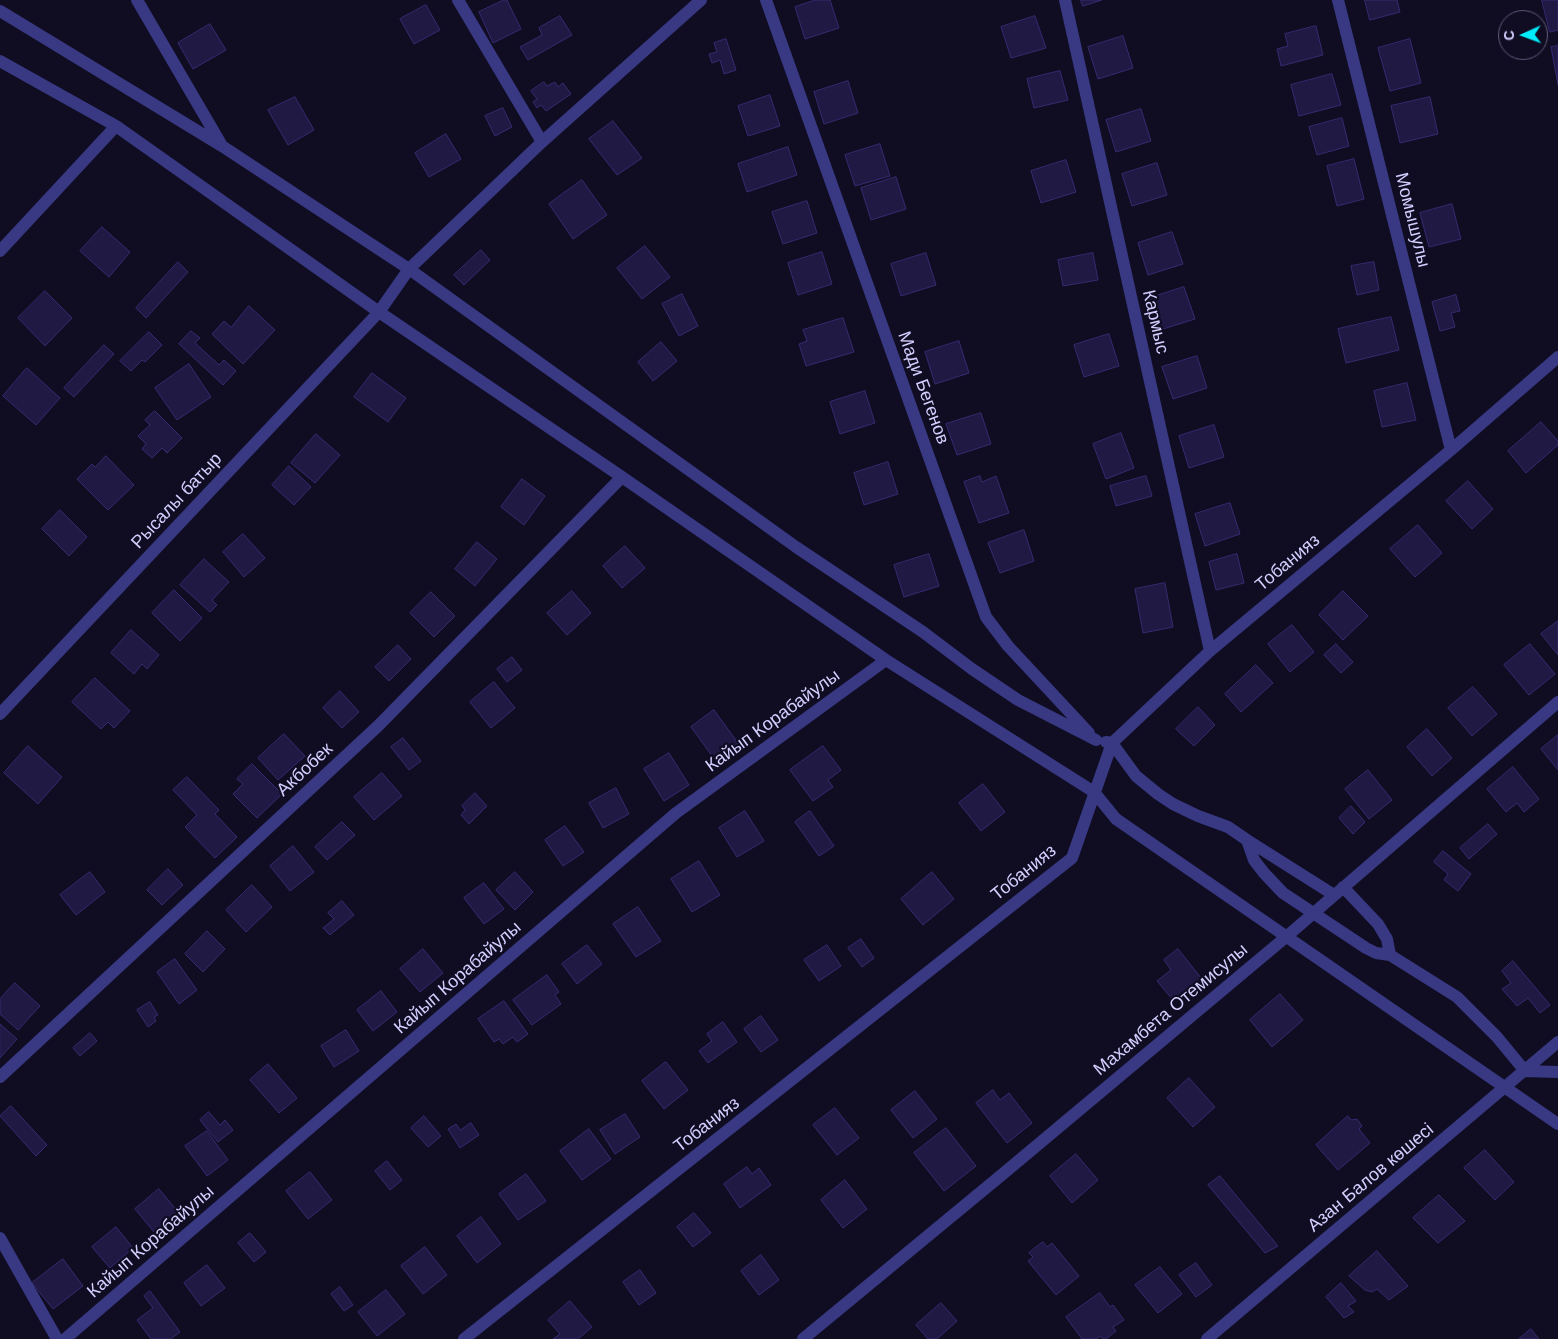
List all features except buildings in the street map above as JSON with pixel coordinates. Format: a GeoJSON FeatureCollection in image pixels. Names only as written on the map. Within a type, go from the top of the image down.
{"type":"FeatureCollection","features":[{"type":"Feature","properties":{"kind":"street"},"geometry":{"type":"LineString","coordinates":[[137,0],[222,146]]}},
{"type":"Feature","properties":{"kind":"street"},"geometry":{"type":"LineString","coordinates":[[458,0],[542,142]]}},
{"type":"Feature","properties":{"kind":"street","name":"Рысалы батыр"},"geometry":{"type":"LineString","coordinates":[[0,714],[379,312],[409,269],[542,142],[701,0]]}},
{"type":"Feature","properties":{"kind":"street","name":"Мади Бегенов"},"geometry":{"type":"LineString","coordinates":[[766,0],[986,617],[1008,646],[1096,740]]}},
{"type":"Feature","properties":{"kind":"street","name":"Кармыс"},"geometry":{"type":"LineString","coordinates":[[1065,0],[1210,651]]}},
{"type":"Feature","properties":{"kind":"street","name":"Момышулы"},"geometry":{"type":"LineString","coordinates":[[1338,0],[1451,450]]}},
{"type":"Feature","properties":{"kind":"street"},"geometry":{"type":"LineString","coordinates":[[0,11],[222,146],[409,269],[796,547],[924,632],[972,669],[1018,700],[1096,740],[1112,743],[1136,776],[1158,794],[1198,816],[1228,827],[1247,840],[1339,891],[1378,924],[1387,939],[1390,956]]}},
{"type":"Feature","properties":{"kind":"street"},"geometry":{"type":"LineString","coordinates":[[0,61],[116,126],[379,312],[886,660],[1094,792],[1116,819],[1558,1124]]}},
{"type":"Feature","properties":{"kind":"street"},"geometry":{"type":"LineString","coordinates":[[0,251],[116,126]]}},
{"type":"Feature","properties":{"kind":"street","name":"Тобанияз"},"geometry":{"type":"LineString","coordinates":[[464,1339],[1072,858],[1112,743],[1210,651],[1451,450],[1558,357]]}},
{"type":"Feature","properties":{"kind":"street","name":"Акбобек"},"geometry":{"type":"LineString","coordinates":[[0,1077],[378,726],[622,477]]}},
{"type":"Feature","properties":{"kind":"street","name":"Кайып Корабайулы"},"geometry":{"type":"LineString","coordinates":[[65,1339],[676,813],[886,660]]}},
{"type":"Feature","properties":{"kind":"street","name":"Махамбета Отемисулы"},"geometry":{"type":"LineString","coordinates":[[803,1339],[1286,937],[1558,702]]}},
{"type":"Feature","properties":{"kind":"street"},"geometry":{"type":"LineString","coordinates":[[1247,840],[1254,860],[1283,893],[1366,948],[1376,953],[1390,956],[1457,997],[1497,1037],[1525,1071],[1558,1072]]}},
{"type":"Feature","properties":{"kind":"street","name":"Азан Балов көшесі"},"geometry":{"type":"LineString","coordinates":[[1207,1339],[1558,1042]]}},
{"type":"Feature","properties":{"kind":"street"},"geometry":{"type":"LineString","coordinates":[[0,1238],[57,1339]]}}]}
